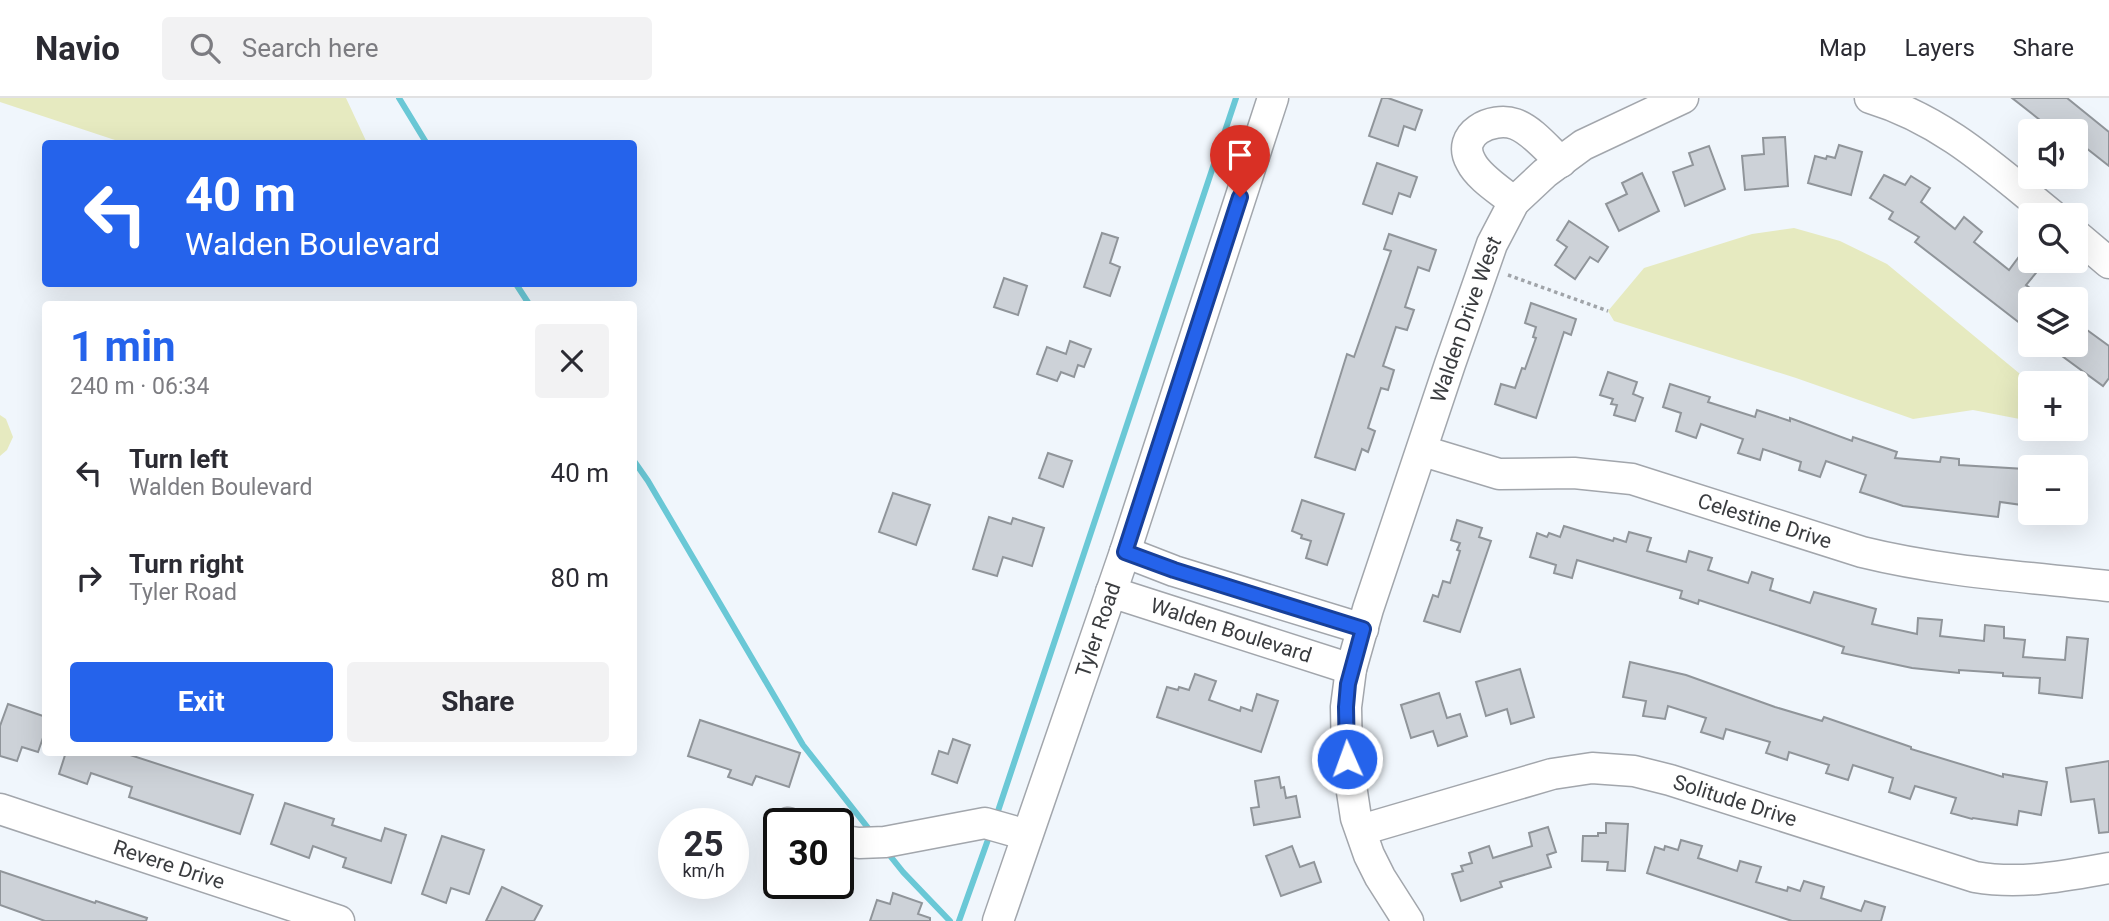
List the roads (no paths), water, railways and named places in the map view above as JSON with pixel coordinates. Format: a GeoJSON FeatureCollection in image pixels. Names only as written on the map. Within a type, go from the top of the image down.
{"type":"FeatureCollection","features":[{"type":"Feature","properties":{"kind":"street","name":"Tyler Road"},"geometry":{"type":"LineString","coordinates":[[998,921],[1125,552],[1273,98]]}},
{"type":"Feature","properties":{"kind":"street","name":"Walden Drive West"},"geometry":{"type":"LineString","coordinates":[[1408,921],[1380,877],[1361,830],[1347,759],[1346,707],[1351,669],[1363,629],[1480,277],[1492,244],[1514,202],[1583,145],[1683,98]]}},
{"type":"Feature","properties":{"kind":"street"},"geometry":{"type":"LineString","coordinates":[[1870,98],[1936,125],[2037,203]]}},
{"type":"Feature","properties":{"kind":"street"},"geometry":{"type":"LineString","coordinates":[[1514,202],[1470,161],[1468,149],[1471,136],[1481,126],[1498,121],[1515,124],[1527,131],[1561,162]]}},
{"type":"Feature","properties":{"kind":"street"},"geometry":{"type":"LineString","coordinates":[[2088,245],[2109,262]]}},
{"type":"Feature","properties":{"kind":"street","name":"Celestine Drive"},"geometry":{"type":"LineString","coordinates":[[1423,451],[1499,474],[1574,473],[1632,479],[1893,560],[2109,586]]}},
{"type":"Feature","properties":{"kind":"street","name":"Walden Boulevard"},"geometry":{"type":"LineString","coordinates":[[1125,552],[1363,629]]}},
{"type":"Feature","properties":{"kind":"street","name":"Walden Boulevard"},"geometry":{"type":"LineString","coordinates":[[1111,592],[1351,669]]}},
{"type":"Feature","properties":{"kind":"street","name":"Solitude Drive"},"geometry":{"type":"LineString","coordinates":[[1361,830],[1552,774],[1615,768],[1670,780],[1975,877],[2028,881],[2109,868]]}},
{"type":"Feature","properties":{"kind":"street","name":"Revere Drive"},"geometry":{"type":"LineString","coordinates":[[0,809],[338,921]]}},
{"type":"Feature","properties":{"kind":"street"},"geometry":{"type":"LineString","coordinates":[[854,842],[886,842],[985,824],[1027,835]]}},
{"type":"Feature","properties":{"kind":"waterway"},"geometry":{"type":"LineString","coordinates":[[399,98],[425,140]]}},
{"type":"Feature","properties":{"kind":"waterway"},"geometry":{"type":"LineString","coordinates":[[996,817],[1236,98]]}},
{"type":"Feature","properties":{"kind":"waterway"},"geometry":{"type":"LineString","coordinates":[[518,287],[527,301]]}},
{"type":"Feature","properties":{"kind":"waterway"},"geometry":{"type":"LineString","coordinates":[[637,465],[803,745],[872,833]]}},
{"type":"Feature","properties":{"kind":"waterway"},"geometry":{"type":"LineString","coordinates":[[959,921],[990,834]]}},
{"type":"Feature","properties":{"kind":"waterway"},"geometry":{"type":"LineString","coordinates":[[887,852],[950,921]]}}]}
